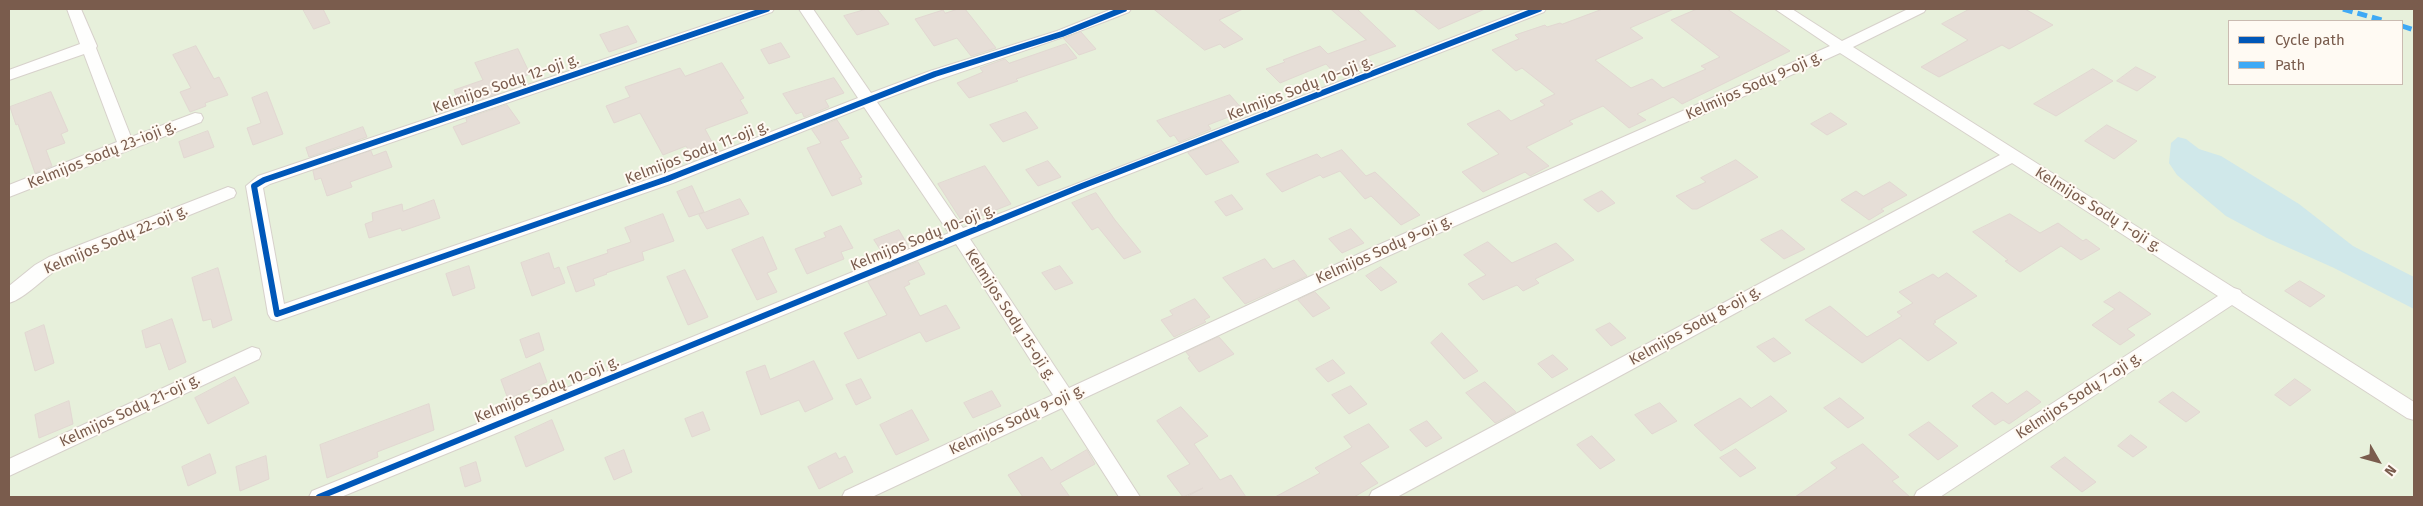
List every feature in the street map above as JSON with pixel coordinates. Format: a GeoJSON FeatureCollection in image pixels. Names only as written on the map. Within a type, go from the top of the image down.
{"type":"FeatureCollection","features":[{"type":"Feature","properties":{"kind":"street"},"geometry":{"type":"LineString","coordinates":[[74,9],[90,46],[126,144]]}},
{"type":"Feature","properties":{"kind":"street","name":"Kelmijos Sodų 12-oji g."},"geometry":{"type":"LineString","coordinates":[[276,314],[254,186],[274,177],[767,9]]}},
{"type":"Feature","properties":{"kind":"street","name":"Kelmijos Sodų 15-oji g."},"geometry":{"type":"LineString","coordinates":[[806,9],[960,237],[1063,398],[1130,497]]}},
{"type":"Feature","properties":{"kind":"street","name":"Kelmijos Sodų 11-oji g."},"geometry":{"type":"LineString","coordinates":[[276,314],[667,179],[935,74],[1062,34],[1124,9]]}},
{"type":"Feature","properties":{"kind":"street","name":"Kelmijos Sodų 10-oji g."},"geometry":{"type":"LineString","coordinates":[[319,497],[1082,186],[1539,9]]}},
{"type":"Feature","properties":{"kind":"street","name":"Kelmijos Sodų 1-oji g."},"geometry":{"type":"LineString","coordinates":[[1782,9],[2234,295],[2414,412]]}},
{"type":"Feature","properties":{"kind":"street","name":"Kelmijos Sodų 9-oji g."},"geometry":{"type":"LineString","coordinates":[[852,497],[1382,251],[1841,47],[1919,9]]}},
{"type":"Feature","properties":{"kind":"street"},"geometry":{"type":"LineString","coordinates":[[9,75],[90,46]]}},
{"type":"Feature","properties":{"kind":"street","name":"Kelmijos Sodų 23-ioji g."},"geometry":{"type":"LineString","coordinates":[[9,192],[195,118]]}},
{"type":"Feature","properties":{"kind":"street","name":"Kelmijos Sodų 8-oji g."},"geometry":{"type":"LineString","coordinates":[[1379,497],[1964,180],[2012,156]]}},
{"type":"Feature","properties":{"kind":"street","name":"Kelmijos Sodų 22-oji g."},"geometry":{"type":"LineString","coordinates":[[9,296],[41,270],[55,262],[228,193]]}},
{"type":"Feature","properties":{"kind":"street","name":"Kelmijos Sodų 7-oji g."},"geometry":{"type":"LineString","coordinates":[[1924,497],[2234,295]]}},
{"type":"Feature","properties":{"kind":"street","name":"Kelmijos Sodų 21-oji g."},"geometry":{"type":"LineString","coordinates":[[9,468],[252,354]]}},
{"type":"Feature","properties":{"kind":"green space"},"geometry":{"type":"Polygon","coordinates":[[[9,9],[2414,9],[2414,497],[9,497],[9,9]]]}},
{"type":"Feature","properties":{"kind":"water"},"geometry":{"type":"Polygon","coordinates":[[[2178,137],[2186,139],[2199,149],[2221,156],[2299,204],[2353,246],[2414,277],[2414,309],[2334,268],[2267,238],[2226,216],[2177,175],[2169,163],[2171,143],[2178,137]]]}},
{"type":"Feature","properties":{"kind":"building"},"geometry":{"type":"Polygon","coordinates":[[[303,9],[323,9],[330,23],[314,29],[303,9]]]}},
{"type":"Feature","properties":{"kind":"building"},"geometry":{"type":"Polygon","coordinates":[[[867,9],[877,9],[889,24],[857,35],[844,16],[867,9]]]}},
{"type":"Feature","properties":{"kind":"building"},"geometry":{"type":"Polygon","coordinates":[[[965,9],[996,48],[971,56],[957,38],[934,46],[915,19],[943,10],[945,13],[965,9]]]}},
{"type":"Feature","properties":{"kind":"building"},"geometry":{"type":"Polygon","coordinates":[[[1154,9],[1243,9],[1219,20],[1243,39],[1224,48],[1220,44],[1205,50],[1154,9]]]}},
{"type":"Feature","properties":{"kind":"building"},"geometry":{"type":"Polygon","coordinates":[[[1331,9],[1357,9],[1396,46],[1366,57],[1373,63],[1337,76],[1326,64],[1280,83],[1266,69],[1285,62],[1283,60],[1320,46],[1328,54],[1366,40],[1331,9]]]}},
{"type":"Feature","properties":{"kind":"building"},"geometry":{"type":"Polygon","coordinates":[[[1414,9],[1485,9],[1439,29],[1414,9]]]}},
{"type":"Feature","properties":{"kind":"building"},"geometry":{"type":"Polygon","coordinates":[[[1603,9],[1674,9],[1630,28],[1643,38],[1595,60],[1631,88],[1652,79],[1663,88],[1706,69],[1701,66],[1720,57],[1671,20],[1697,9],[1727,9],[1790,51],[1682,104],[1673,97],[1637,114],[1646,120],[1629,128],[1603,106],[1569,121],[1573,124],[1526,147],[1549,166],[1530,176],[1525,172],[1483,192],[1462,172],[1499,154],[1467,124],[1499,110],[1511,121],[1545,105],[1540,101],[1555,94],[1522,68],[1516,71],[1492,50],[1519,39],[1515,35],[1545,25],[1547,27],[1562,24],[1603,9]]]}},
{"type":"Feature","properties":{"kind":"building"},"geometry":{"type":"Polygon","coordinates":[[[1970,9],[2025,9],[2053,25],[2009,49],[2002,45],[1939,77],[1921,67],[1968,40],[1942,24],[1970,9]]]}},
{"type":"Feature","properties":{"kind":"building"},"geometry":{"type":"Polygon","coordinates":[[[628,26],[637,42],[609,52],[600,35],[628,26]]]}},
{"type":"Feature","properties":{"kind":"building"},"geometry":{"type":"Polygon","coordinates":[[[1081,32],[1096,49],[1079,55],[1064,39],[1081,32]]]}},
{"type":"Feature","properties":{"kind":"building"},"geometry":{"type":"Polygon","coordinates":[[[781,43],[790,57],[769,64],[761,50],[781,43]]]}},
{"type":"Feature","properties":{"kind":"building"},"geometry":{"type":"Polygon","coordinates":[[[1066,44],[1077,58],[1016,79],[1018,81],[969,98],[957,83],[983,72],[980,68],[1005,59],[1009,63],[1066,44]]]}},
{"type":"Feature","properties":{"kind":"building"},"geometry":{"type":"Polygon","coordinates":[[[196,46],[214,79],[219,77],[228,95],[205,103],[206,106],[190,112],[180,92],[191,88],[173,55],[196,46]]]}},
{"type":"Feature","properties":{"kind":"building"},"geometry":{"type":"Polygon","coordinates":[[[518,49],[530,74],[495,86],[499,93],[460,106],[454,90],[483,80],[475,63],[518,49]]]}},
{"type":"Feature","properties":{"kind":"building"},"geometry":{"type":"Polygon","coordinates":[[[722,63],[744,98],[740,100],[748,113],[705,129],[712,142],[689,151],[686,146],[663,155],[640,113],[614,123],[606,106],[630,97],[625,87],[680,68],[685,76],[722,63]]]}},
{"type":"Feature","properties":{"kind":"building"},"geometry":{"type":"Polygon","coordinates":[[[2136,67],[2156,77],[2137,91],[2117,81],[2136,67]]]}},
{"type":"Feature","properties":{"kind":"building"},"geometry":{"type":"Polygon","coordinates":[[[2093,69],[2113,81],[2056,116],[2034,104],[2093,69]]]}},
{"type":"Feature","properties":{"kind":"building"},"geometry":{"type":"Polygon","coordinates":[[[834,78],[844,93],[825,100],[829,107],[804,117],[802,112],[796,114],[783,94],[834,78]]]}},
{"type":"Feature","properties":{"kind":"building"},"geometry":{"type":"Polygon","coordinates":[[[51,92],[68,131],[61,134],[65,143],[46,150],[52,166],[35,173],[10,107],[51,92]]]}},
{"type":"Feature","properties":{"kind":"building"},"geometry":{"type":"Polygon","coordinates":[[[267,92],[283,134],[253,145],[247,128],[261,123],[252,98],[267,92]]]}},
{"type":"Feature","properties":{"kind":"building"},"geometry":{"type":"Polygon","coordinates":[[[1230,95],[1244,111],[1208,125],[1211,129],[1179,142],[1174,135],[1170,137],[1157,121],[1230,95]]]}},
{"type":"Feature","properties":{"kind":"building"},"geometry":{"type":"Polygon","coordinates":[[[507,105],[520,123],[462,145],[453,127],[467,122],[466,119],[507,105]]]}},
{"type":"Feature","properties":{"kind":"building"},"geometry":{"type":"Polygon","coordinates":[[[1026,112],[1038,128],[1003,142],[990,125],[1026,112]]]}},
{"type":"Feature","properties":{"kind":"building"},"geometry":{"type":"Polygon","coordinates":[[[1831,113],[1847,124],[1827,135],[1811,124],[1831,113]]]}},
{"type":"Feature","properties":{"kind":"building"},"geometry":{"type":"Polygon","coordinates":[[[837,120],[849,138],[840,141],[862,177],[859,178],[862,184],[832,196],[807,148],[821,143],[812,130],[837,120]]]}},
{"type":"Feature","properties":{"kind":"building"},"geometry":{"type":"Polygon","coordinates":[[[2107,125],[2137,141],[2114,159],[2085,141],[2107,125]]]}},
{"type":"Feature","properties":{"kind":"building"},"geometry":{"type":"Polygon","coordinates":[[[363,127],[367,137],[309,157],[306,148],[363,127]]]}},
{"type":"Feature","properties":{"kind":"building"},"geometry":{"type":"Polygon","coordinates":[[[208,131],[214,147],[184,158],[179,142],[208,131]]]}},
{"type":"Feature","properties":{"kind":"building"},"geometry":{"type":"Polygon","coordinates":[[[1221,140],[1239,162],[1206,175],[1188,153],[1221,140]]]}},
{"type":"Feature","properties":{"kind":"building"},"geometry":{"type":"Polygon","coordinates":[[[1342,150],[1366,176],[1375,172],[1420,215],[1401,225],[1371,196],[1365,199],[1340,171],[1323,178],[1320,175],[1282,192],[1266,174],[1317,154],[1321,158],[1342,150]]]}},
{"type":"Feature","properties":{"kind":"building"},"geometry":{"type":"Polygon","coordinates":[[[371,151],[373,156],[386,151],[392,167],[350,182],[352,187],[327,196],[321,178],[315,180],[313,171],[371,151]]]}},
{"type":"Feature","properties":{"kind":"building"},"geometry":{"type":"Polygon","coordinates":[[[1736,160],[1758,177],[1697,209],[1692,209],[1676,196],[1706,182],[1701,178],[1736,160]]]}},
{"type":"Feature","properties":{"kind":"building"},"geometry":{"type":"Polygon","coordinates":[[[1048,161],[1061,177],[1038,186],[1026,170],[1048,161]]]}},
{"type":"Feature","properties":{"kind":"building"},"geometry":{"type":"Polygon","coordinates":[[[985,166],[1011,204],[963,223],[938,184],[985,166]]]}},
{"type":"Feature","properties":{"kind":"building"},"geometry":{"type":"Polygon","coordinates":[[[1890,182],[1907,195],[1881,209],[1884,211],[1869,220],[1841,200],[1856,191],[1863,196],[1890,182]]]}},
{"type":"Feature","properties":{"kind":"building"},"geometry":{"type":"Polygon","coordinates":[[[692,186],[704,212],[689,217],[677,192],[692,186]]]}},
{"type":"Feature","properties":{"kind":"building"},"geometry":{"type":"Polygon","coordinates":[[[1602,191],[1615,203],[1598,212],[1584,200],[1602,191]]]}},
{"type":"Feature","properties":{"kind":"building"},"geometry":{"type":"Polygon","coordinates":[[[1096,193],[1141,252],[1124,259],[1098,227],[1092,230],[1072,203],[1096,193]]]}},
{"type":"Feature","properties":{"kind":"building"},"geometry":{"type":"Polygon","coordinates":[[[1232,195],[1243,209],[1226,216],[1215,202],[1232,195]]]}},
{"type":"Feature","properties":{"kind":"building"},"geometry":{"type":"Polygon","coordinates":[[[740,199],[749,214],[707,229],[699,215],[740,199]]]}},
{"type":"Feature","properties":{"kind":"building"},"geometry":{"type":"Polygon","coordinates":[[[434,200],[440,218],[402,231],[401,228],[369,238],[365,224],[373,221],[372,213],[402,204],[403,211],[434,200]]]}},
{"type":"Feature","properties":{"kind":"building"},"geometry":{"type":"Polygon","coordinates":[[[663,214],[674,241],[642,252],[644,260],[593,279],[595,285],[576,292],[567,267],[608,253],[607,250],[631,242],[625,228],[663,214]]]}},
{"type":"Feature","properties":{"kind":"building"},"geometry":{"type":"Polygon","coordinates":[[[2010,214],[2040,233],[2058,223],[2083,241],[2086,239],[2100,249],[2081,260],[2061,246],[2020,272],[1973,232],[2010,214]]]}},
{"type":"Feature","properties":{"kind":"building"},"geometry":{"type":"Polygon","coordinates":[[[841,226],[853,248],[841,252],[844,259],[807,274],[795,249],[826,237],[824,233],[841,226]]]}},
{"type":"Feature","properties":{"kind":"building"},"geometry":{"type":"Polygon","coordinates":[[[1351,229],[1364,243],[1342,253],[1329,239],[1351,229]]]}},
{"type":"Feature","properties":{"kind":"building"},"geometry":{"type":"Polygon","coordinates":[[[899,230],[909,247],[885,257],[874,240],[899,230]]]}},
{"type":"Feature","properties":{"kind":"building"},"geometry":{"type":"Polygon","coordinates":[[[1782,230],[1805,249],[1784,259],[1761,240],[1782,230]]]}},
{"type":"Feature","properties":{"kind":"building"},"geometry":{"type":"Polygon","coordinates":[[[763,237],[777,269],[767,273],[777,292],[757,300],[732,250],[763,237]]]}},
{"type":"Feature","properties":{"kind":"building"},"geometry":{"type":"Polygon","coordinates":[[[1488,242],[1512,263],[1556,243],[1574,260],[1535,279],[1539,283],[1523,291],[1517,285],[1483,300],[1468,284],[1486,275],[1464,255],[1488,242]]]}},
{"type":"Feature","properties":{"kind":"building"},"geometry":{"type":"Polygon","coordinates":[[[549,253],[554,269],[559,267],[565,283],[532,296],[521,263],[549,253]]]}},
{"type":"Feature","properties":{"kind":"building"},"geometry":{"type":"Polygon","coordinates":[[[1265,259],[1273,269],[1294,260],[1307,276],[1245,304],[1223,278],[1265,259]]]}},
{"type":"Feature","properties":{"kind":"building"},"geometry":{"type":"Polygon","coordinates":[[[918,262],[925,274],[908,281],[910,284],[904,287],[920,316],[946,305],[960,328],[926,342],[920,332],[858,359],[844,333],[887,315],[868,282],[918,262]]]}},
{"type":"Feature","properties":{"kind":"building"},"geometry":{"type":"Polygon","coordinates":[[[469,266],[475,288],[453,296],[446,274],[469,266]]]}},
{"type":"Feature","properties":{"kind":"building"},"geometry":{"type":"Polygon","coordinates":[[[1060,266],[1073,283],[1055,290],[1042,273],[1060,266]]]}},
{"type":"Feature","properties":{"kind":"building"},"geometry":{"type":"Polygon","coordinates":[[[1381,267],[1397,282],[1381,291],[1366,276],[1381,267]]]}},
{"type":"Feature","properties":{"kind":"building"},"geometry":{"type":"Polygon","coordinates":[[[218,268],[232,320],[213,328],[211,319],[203,321],[192,278],[218,268]]]}},
{"type":"Feature","properties":{"kind":"building"},"geometry":{"type":"Polygon","coordinates":[[[685,270],[708,317],[688,325],[667,277],[685,270]]]}},
{"type":"Feature","properties":{"kind":"building"},"geometry":{"type":"Polygon","coordinates":[[[1947,273],[1977,296],[1934,321],[1936,322],[1933,324],[1957,343],[1928,361],[1900,338],[1862,363],[1805,320],[1830,306],[1867,337],[1902,316],[1897,312],[1913,303],[1899,292],[1933,274],[1938,278],[1947,273]]]}},
{"type":"Feature","properties":{"kind":"building"},"geometry":{"type":"Polygon","coordinates":[[[2300,281],[2325,296],[2310,307],[2285,291],[2300,281]]]}},
{"type":"Feature","properties":{"kind":"building"},"geometry":{"type":"Polygon","coordinates":[[[1315,292],[1330,308],[1313,317],[1298,300],[1315,292]]]}},
{"type":"Feature","properties":{"kind":"building"},"geometry":{"type":"Polygon","coordinates":[[[2120,292],[2151,314],[2127,329],[2135,335],[2120,345],[2092,325],[2115,309],[2104,302],[2120,292]]]}},
{"type":"Feature","properties":{"kind":"building"},"geometry":{"type":"Polygon","coordinates":[[[1195,299],[1210,317],[1204,320],[1206,322],[1174,337],[1161,320],[1173,315],[1170,311],[1195,299]]]}},
{"type":"Feature","properties":{"kind":"building"},"geometry":{"type":"Polygon","coordinates":[[[172,319],[186,362],[169,370],[160,343],[146,348],[142,331],[172,319]]]}},
{"type":"Feature","properties":{"kind":"building"},"geometry":{"type":"Polygon","coordinates":[[[1610,323],[1626,338],[1611,346],[1596,330],[1610,323]]]}},
{"type":"Feature","properties":{"kind":"building"},"geometry":{"type":"Polygon","coordinates":[[[44,325],[54,363],[35,371],[25,333],[44,325]]]}},
{"type":"Feature","properties":{"kind":"building"},"geometry":{"type":"Polygon","coordinates":[[[539,333],[544,350],[526,358],[520,340],[539,333]]]}},
{"type":"Feature","properties":{"kind":"building"},"geometry":{"type":"Polygon","coordinates":[[[1442,333],[1478,371],[1464,379],[1431,343],[1442,333]]]}},
{"type":"Feature","properties":{"kind":"building"},"geometry":{"type":"Polygon","coordinates":[[[1219,337],[1234,354],[1199,372],[1188,358],[1190,357],[1186,352],[1219,337]]]}},
{"type":"Feature","properties":{"kind":"building"},"geometry":{"type":"Polygon","coordinates":[[[1774,338],[1791,353],[1774,362],[1757,347],[1774,338]]]}},
{"type":"Feature","properties":{"kind":"building"},"geometry":{"type":"Polygon","coordinates":[[[1553,355],[1568,369],[1552,378],[1538,364],[1553,355]]]}},
{"type":"Feature","properties":{"kind":"building"},"geometry":{"type":"Polygon","coordinates":[[[1333,360],[1345,373],[1328,382],[1316,369],[1333,360]]]}},
{"type":"Feature","properties":{"kind":"building"},"geometry":{"type":"Polygon","coordinates":[[[814,361],[833,399],[805,412],[799,400],[761,415],[746,372],[765,365],[770,379],[814,361]]]}},
{"type":"Feature","properties":{"kind":"building"},"geometry":{"type":"Polygon","coordinates":[[[540,363],[547,382],[508,399],[501,380],[540,363]]]}},
{"type":"Feature","properties":{"kind":"building"},"geometry":{"type":"Polygon","coordinates":[[[235,377],[249,403],[208,424],[195,398],[235,377]]]}},
{"type":"Feature","properties":{"kind":"building"},"geometry":{"type":"Polygon","coordinates":[[[861,379],[871,398],[856,405],[846,385],[861,379]]]}},
{"type":"Feature","properties":{"kind":"building"},"geometry":{"type":"Polygon","coordinates":[[[2295,379],[2311,390],[2290,406],[2275,395],[2295,379]]]}},
{"type":"Feature","properties":{"kind":"building"},"geometry":{"type":"Polygon","coordinates":[[[1485,382],[1516,412],[1495,423],[1466,393],[1485,382]]]}},
{"type":"Feature","properties":{"kind":"building"},"geometry":{"type":"Polygon","coordinates":[[[1351,386],[1367,404],[1349,414],[1332,395],[1351,386]]]}},
{"type":"Feature","properties":{"kind":"building"},"geometry":{"type":"Polygon","coordinates":[[[992,391],[1001,406],[973,418],[964,403],[992,391]]]}},
{"type":"Feature","properties":{"kind":"building"},"geometry":{"type":"Polygon","coordinates":[[[2027,391],[2041,402],[2009,424],[2003,420],[1995,425],[1972,406],[1992,392],[2007,404],[2027,391]]]}},
{"type":"Feature","properties":{"kind":"building"},"geometry":{"type":"Polygon","coordinates":[[[2173,392],[2200,412],[2186,422],[2159,402],[2173,392]]]}},
{"type":"Feature","properties":{"kind":"building"},"geometry":{"type":"Polygon","coordinates":[[[1771,396],[1787,411],[1721,451],[1694,425],[1740,398],[1751,408],[1771,396]]]}},
{"type":"Feature","properties":{"kind":"building"},"geometry":{"type":"Polygon","coordinates":[[[1840,398],[1864,418],[1848,428],[1824,408],[1840,398]]]}},
{"type":"Feature","properties":{"kind":"building"},"geometry":{"type":"Polygon","coordinates":[[[69,401],[73,424],[39,438],[35,415],[69,401]]]}},
{"type":"Feature","properties":{"kind":"building"},"geometry":{"type":"Polygon","coordinates":[[[1660,403],[1677,421],[1652,434],[1635,415],[1660,403]]]}},
{"type":"Feature","properties":{"kind":"building"},"geometry":{"type":"Polygon","coordinates":[[[429,404],[434,430],[377,452],[378,457],[327,478],[320,445],[429,404]]]}},
{"type":"Feature","properties":{"kind":"building"},"geometry":{"type":"Polygon","coordinates":[[[1181,407],[1208,436],[1194,444],[1220,480],[1231,475],[1246,497],[1186,497],[1203,488],[1183,497],[1167,476],[1190,464],[1157,421],[1181,407]]]}},
{"type":"Feature","properties":{"kind":"building"},"geometry":{"type":"Polygon","coordinates":[[[912,410],[929,440],[896,455],[880,425],[912,410]]]}},
{"type":"Feature","properties":{"kind":"building"},"geometry":{"type":"Polygon","coordinates":[[[703,412],[710,430],[692,437],[685,419],[703,412]]]}},
{"type":"Feature","properties":{"kind":"building"},"geometry":{"type":"Polygon","coordinates":[[[552,420],[564,450],[526,467],[515,437],[552,420]]]}},
{"type":"Feature","properties":{"kind":"building"},"geometry":{"type":"Polygon","coordinates":[[[1427,421],[1442,438],[1426,447],[1410,430],[1427,421]]]}},
{"type":"Feature","properties":{"kind":"building"},"geometry":{"type":"Polygon","coordinates":[[[1929,422],[1958,446],[1938,460],[1909,435],[1929,422]]]}},
{"type":"Feature","properties":{"kind":"building"},"geometry":{"type":"Polygon","coordinates":[[[1369,424],[1389,447],[1360,463],[1378,483],[1354,497],[1275,497],[1320,473],[1315,468],[1352,447],[1344,437],[1369,424]]]}},
{"type":"Feature","properties":{"kind":"building"},"geometry":{"type":"Polygon","coordinates":[[[2131,435],[2147,447],[2133,457],[2118,446],[2131,435]]]}},
{"type":"Feature","properties":{"kind":"building"},"geometry":{"type":"Polygon","coordinates":[[[1592,436],[1615,460],[1600,469],[1577,445],[1592,436]]]}},
{"type":"Feature","properties":{"kind":"building"},"geometry":{"type":"Polygon","coordinates":[[[1863,444],[1899,477],[1892,481],[1910,497],[1795,497],[1837,468],[1831,463],[1863,444]]]}},
{"type":"Feature","properties":{"kind":"building"},"geometry":{"type":"Polygon","coordinates":[[[1736,449],[1756,468],[1740,477],[1720,458],[1736,449]]]}},
{"type":"Feature","properties":{"kind":"building"},"geometry":{"type":"Polygon","coordinates":[[[624,450],[632,472],[614,480],[605,458],[624,450]]]}},
{"type":"Feature","properties":{"kind":"building"},"geometry":{"type":"Polygon","coordinates":[[[1087,450],[1095,464],[1060,483],[1070,497],[1023,497],[1008,475],[1042,457],[1051,470],[1087,450]]]}},
{"type":"Feature","properties":{"kind":"building"},"geometry":{"type":"Polygon","coordinates":[[[836,453],[839,459],[845,456],[853,472],[819,489],[808,467],[836,453]]]}},
{"type":"Feature","properties":{"kind":"building"},"geometry":{"type":"Polygon","coordinates":[[[210,454],[216,473],[188,486],[182,467],[210,454]]]}},
{"type":"Feature","properties":{"kind":"building"},"geometry":{"type":"Polygon","coordinates":[[[266,456],[269,479],[240,491],[236,467],[266,456]]]}},
{"type":"Feature","properties":{"kind":"building"},"geometry":{"type":"Polygon","coordinates":[[[2065,457],[2096,482],[2082,492],[2051,467],[2065,457]]]}},
{"type":"Feature","properties":{"kind":"building"},"geometry":{"type":"Polygon","coordinates":[[[476,462],[481,481],[465,487],[460,468],[476,462]]]}},
{"type":"Feature","properties":{"kind":"marked path"},"geometry":{"type":"LineString","coordinates":[[2343,9],[2382,20]]}},
{"type":"Feature","properties":{"kind":"marked path"},"geometry":{"type":"LineString","coordinates":[[2403,26],[2414,30]]}},
{"type":"Feature","properties":{"kind":"cycle path"},"geometry":{"type":"LineString","coordinates":[[767,9],[264,180],[254,186],[277,314],[667,179],[935,74],[1062,34],[1124,9]]}},
{"type":"Feature","properties":{"kind":"cycle path"},"geometry":{"type":"LineString","coordinates":[[319,497],[1082,186],[1539,9]]}}]}
